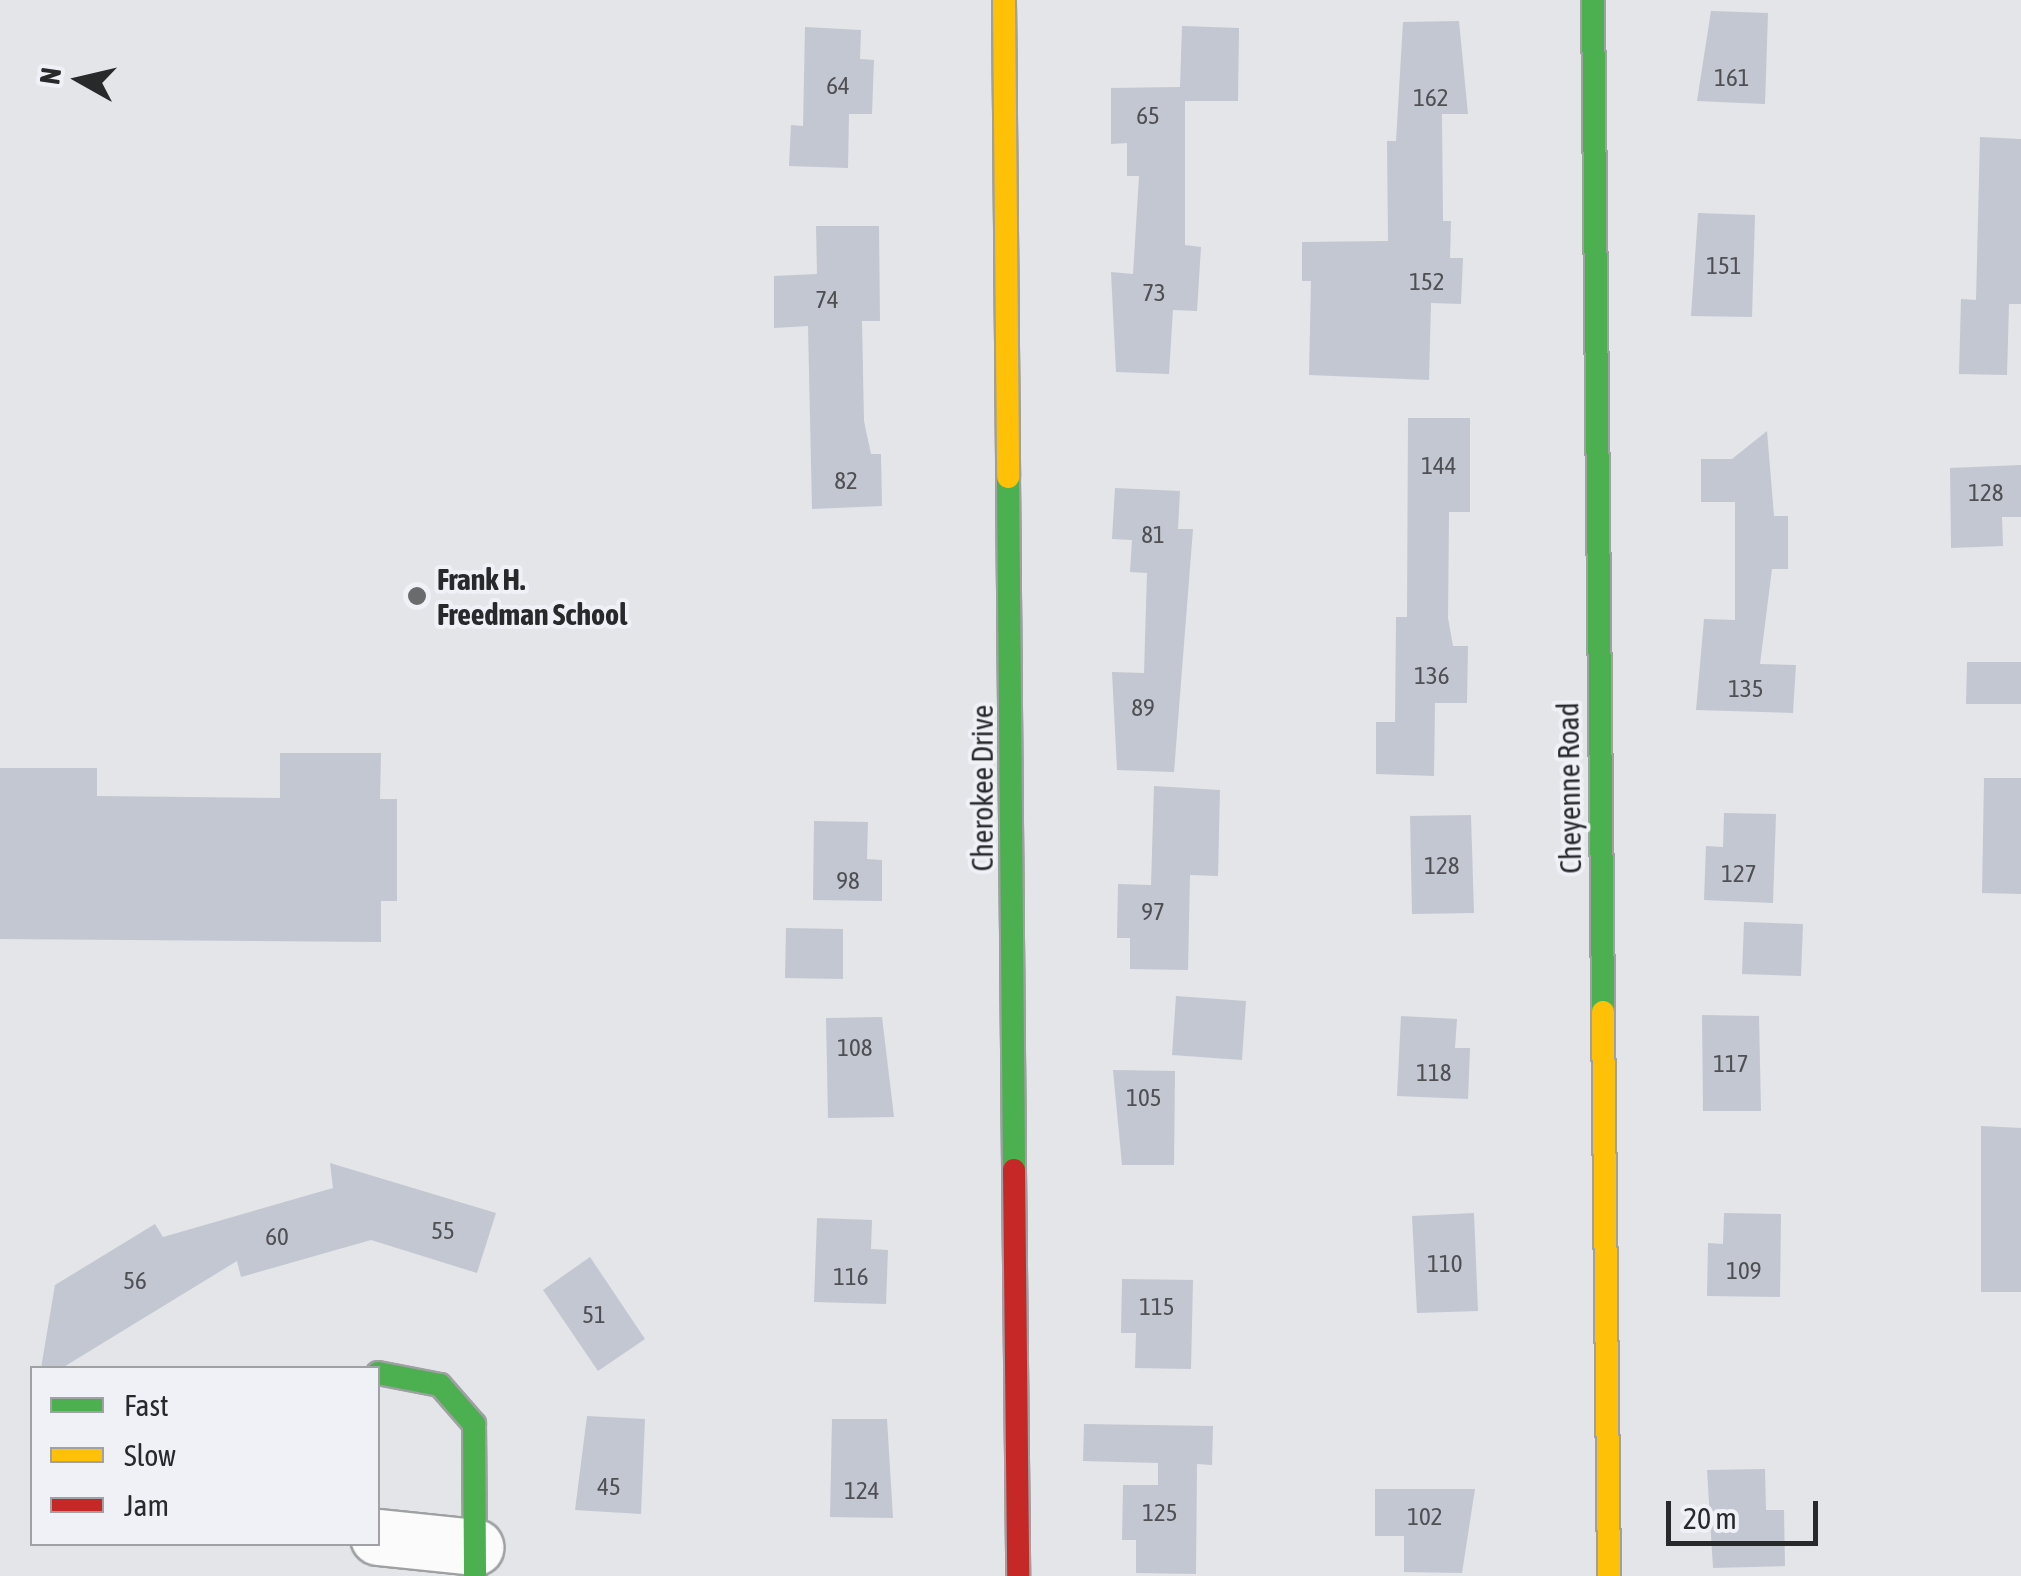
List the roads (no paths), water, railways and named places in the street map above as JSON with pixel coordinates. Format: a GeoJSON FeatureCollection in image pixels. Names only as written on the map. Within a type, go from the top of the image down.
{"type":"FeatureCollection","features":[{"type":"Feature","properties":{"kind":"street","name":"Cherokee Drive"},"geometry":{"type":"LineString","coordinates":[[1004,0],[1018,1576]]}},
{"type":"Feature","properties":{"kind":"street","name":"Cheyenne Road"},"geometry":{"type":"LineString","coordinates":[[1593,0],[1608,1576]]}},
{"type":"Feature","properties":{"kind":"street"},"geometry":{"type":"LineString","coordinates":[[380,1373],[440,1385],[474,1424],[475,1561],[380,1537]]}},
{"type":"Feature","properties":{"kind":"place","name":"Frank H. Freedman School"},"geometry":{"type":"Point","coordinates":[417,596]}}]}
